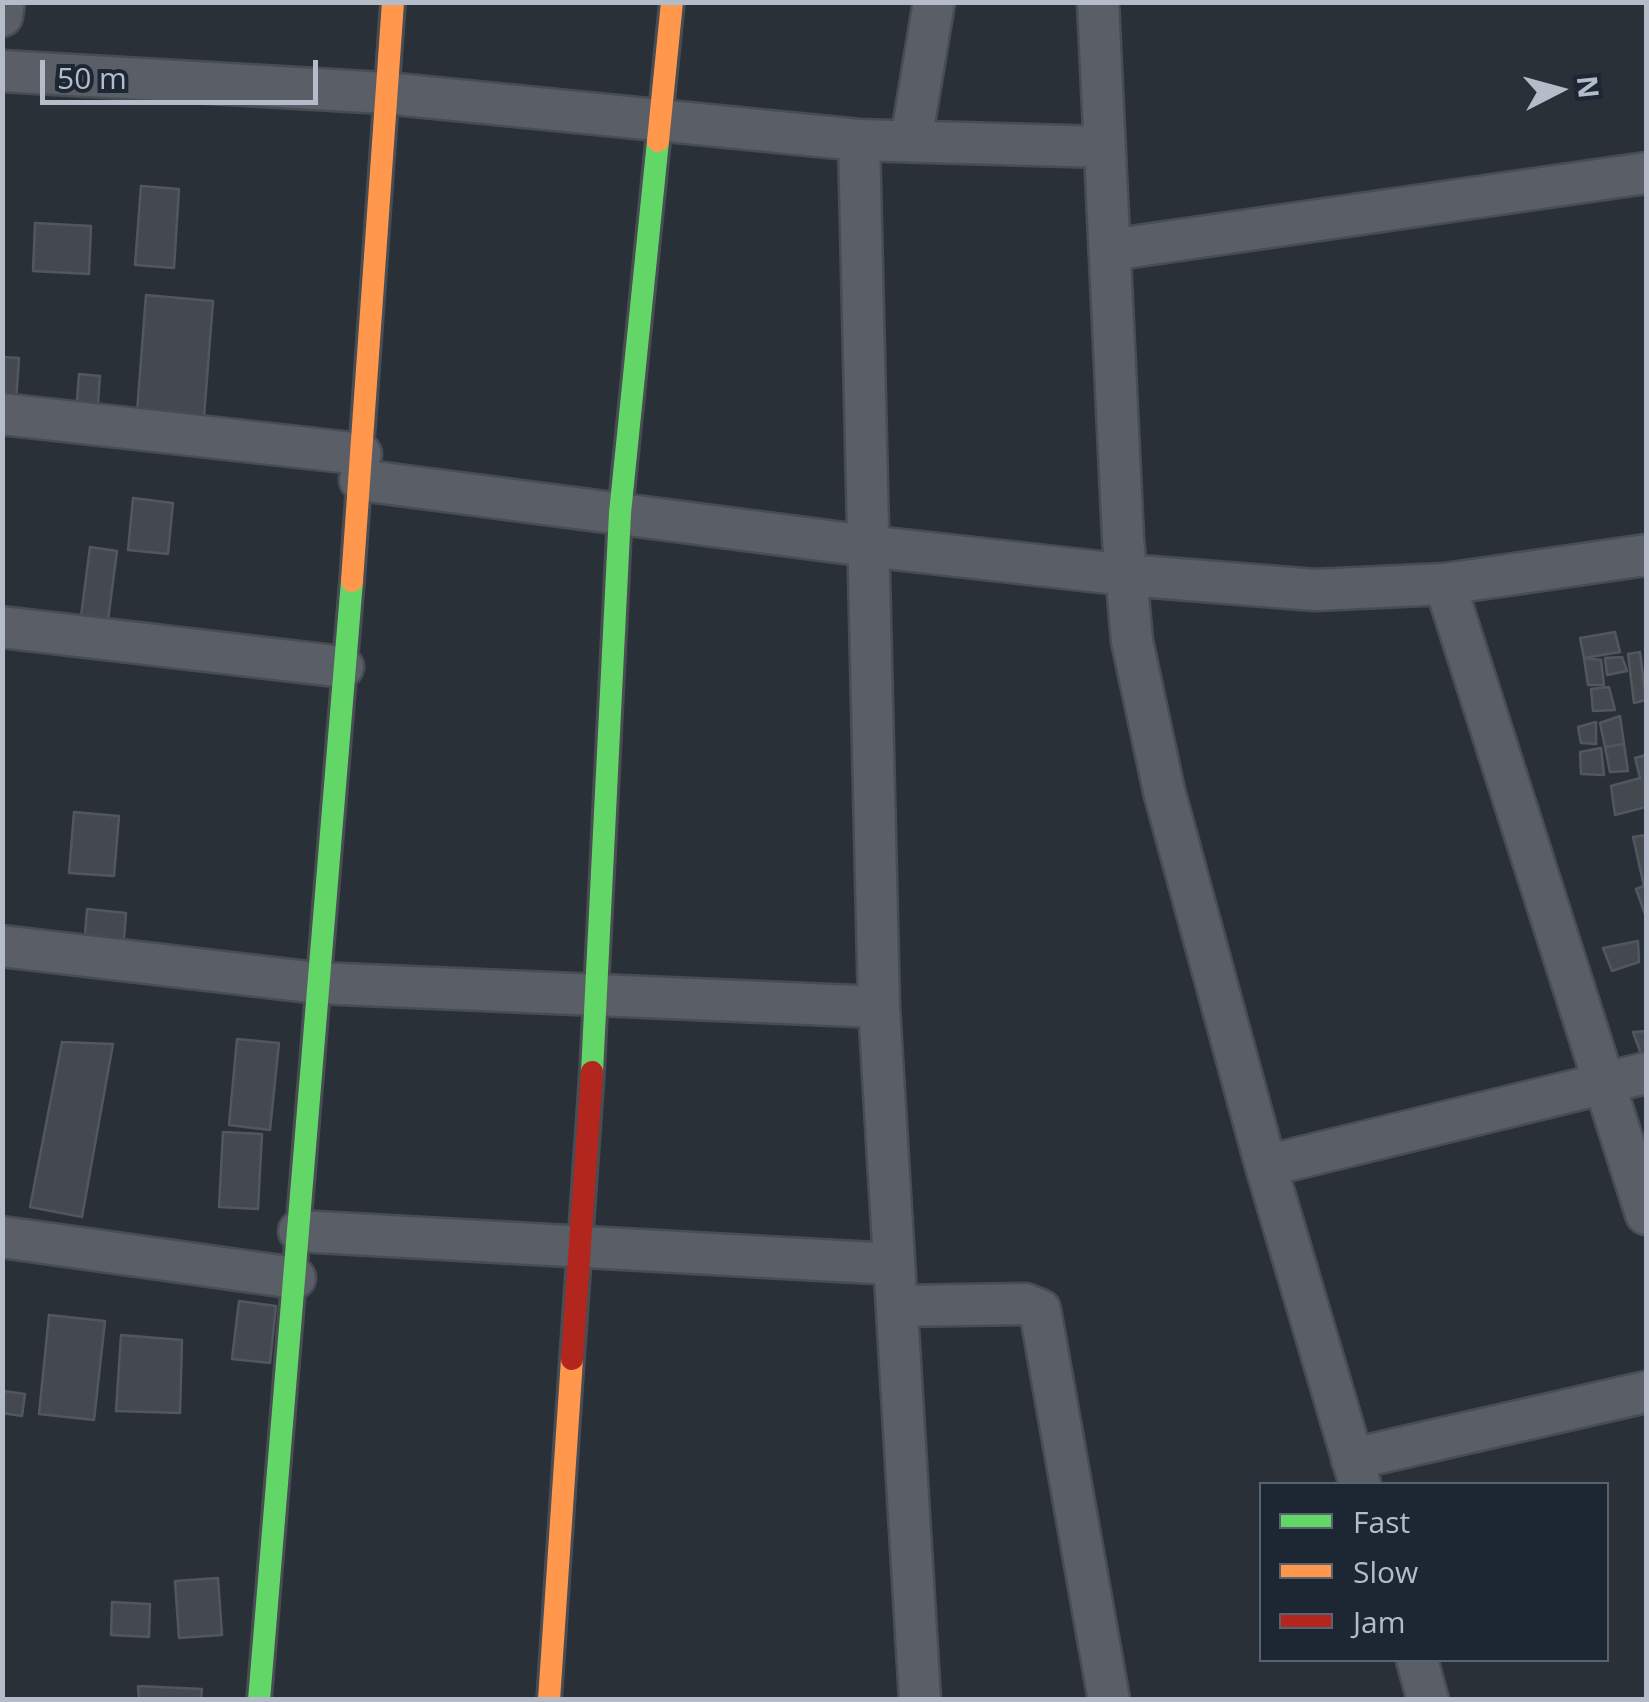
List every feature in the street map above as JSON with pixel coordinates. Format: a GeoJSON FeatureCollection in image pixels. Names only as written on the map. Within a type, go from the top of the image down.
{"type":"FeatureCollection","features":[{"type":"Feature","properties":{"kind":"street"},"geometry":{"type":"LineString","coordinates":[[2,16],[4,2]]}},
{"type":"Feature","properties":{"kind":"street"},"geometry":{"type":"LineString","coordinates":[[259,1700],[361,467],[392,2]]}},
{"type":"Feature","properties":{"kind":"street"},"geometry":{"type":"LineString","coordinates":[[549,1700],[597,996],[620,513],[672,2]]}},
{"type":"Feature","properties":{"kind":"street"},"geometry":{"type":"LineString","coordinates":[[911,141],[934,2]]}},
{"type":"Feature","properties":{"kind":"street"},"geometry":{"type":"LineString","coordinates":[[1098,2],[1132,641],[1160,775],[1266,1166],[1356,1472],[1646,1392]]}},
{"type":"Feature","properties":{"kind":"street"},"geometry":{"type":"LineString","coordinates":[[2,71],[385,93],[859,140],[1104,148]]}},
{"type":"Feature","properties":{"kind":"street"},"geometry":{"type":"LineString","coordinates":[[859,140],[879,1008],[920,1700]]}},
{"type":"Feature","properties":{"kind":"street"},"geometry":{"type":"LineString","coordinates":[[1110,250],[1646,173]]}},
{"type":"Feature","properties":{"kind":"street"},"geometry":{"type":"LineString","coordinates":[[2,414],[361,467],[620,513],[1128,575],[1315,590],[1445,584],[1646,556]]}},
{"type":"Feature","properties":{"kind":"street"},"geometry":{"type":"LineString","coordinates":[[1445,584],[1646,1214]]}},
{"type":"Feature","properties":{"kind":"street"},"geometry":{"type":"LineString","coordinates":[[2,627],[343,667]]}},
{"type":"Feature","properties":{"kind":"street"},"geometry":{"type":"LineString","coordinates":[[2,946],[317,983],[879,1008]]}},
{"type":"Feature","properties":{"kind":"street"},"geometry":{"type":"LineString","coordinates":[[1266,1166],[1646,1073]]}},
{"type":"Feature","properties":{"kind":"street"},"geometry":{"type":"LineString","coordinates":[[299,1231],[892,1264]]}},
{"type":"Feature","properties":{"kind":"street"},"geometry":{"type":"LineString","coordinates":[[2,1237],[295,1278]]}},
{"type":"Feature","properties":{"kind":"street"},"geometry":{"type":"LineString","coordinates":[[896,1306],[1026,1304],[1040,1310],[1108,1700]]}},
{"type":"Feature","properties":{"kind":"street"},"geometry":{"type":"LineString","coordinates":[[1418,1662],[1428,1700]]}},
{"type":"Feature","properties":{"kind":"building"},"geometry":{"type":"Polygon","coordinates":[[[141,186],[179,189],[174,268],[135,265],[141,186]]]}},
{"type":"Feature","properties":{"kind":"building"},"geometry":{"type":"Polygon","coordinates":[[[35,223],[91,226],[89,274],[33,271],[35,223]]]}},
{"type":"Feature","properties":{"kind":"building"},"geometry":{"type":"Polygon","coordinates":[[[146,295],[213,301],[204,417],[137,412],[146,295]]]}},
{"type":"Feature","properties":{"kind":"building"},"geometry":{"type":"Polygon","coordinates":[[[2,357],[19,358],[16,402],[2,401],[2,357]]]}},
{"type":"Feature","properties":{"kind":"building"},"geometry":{"type":"Polygon","coordinates":[[[79,374],[100,376],[97,416],[76,414],[79,374]]]}},
{"type":"Feature","properties":{"kind":"building"},"geometry":{"type":"Polygon","coordinates":[[[133,498],[173,503],[168,554],[128,550],[133,498]]]}},
{"type":"Feature","properties":{"kind":"building"},"geometry":{"type":"Polygon","coordinates":[[[90,547],[117,551],[107,628],[80,624],[90,547]]]}},
{"type":"Feature","properties":{"kind":"building"},"geometry":{"type":"Polygon","coordinates":[[[1615,632],[1620,652],[1584,658],[1580,638],[1615,632]]]}},
{"type":"Feature","properties":{"kind":"building"},"geometry":{"type":"Polygon","coordinates":[[[1640,652],[1646,700],[1634,703],[1628,654],[1640,652]]]}},
{"type":"Feature","properties":{"kind":"building"},"geometry":{"type":"Polygon","coordinates":[[[1622,657],[1627,671],[1607,675],[1605,658],[1622,657]]]}},
{"type":"Feature","properties":{"kind":"building"},"geometry":{"type":"Polygon","coordinates":[[[1584,658],[1601,660],[1604,685],[1588,685],[1584,658]]]}},
{"type":"Feature","properties":{"kind":"building"},"geometry":{"type":"Polygon","coordinates":[[[1609,687],[1615,710],[1593,711],[1591,689],[1609,687]]]}},
{"type":"Feature","properties":{"kind":"building"},"geometry":{"type":"Polygon","coordinates":[[[1620,716],[1624,744],[1605,747],[1600,723],[1620,716]]]}},
{"type":"Feature","properties":{"kind":"building"},"geometry":{"type":"Polygon","coordinates":[[[1596,722],[1596,744],[1581,743],[1578,727],[1596,722]]]}},
{"type":"Feature","properties":{"kind":"building"},"geometry":{"type":"Polygon","coordinates":[[[1624,744],[1628,771],[1610,772],[1605,747],[1624,744]]]}},
{"type":"Feature","properties":{"kind":"building"},"geometry":{"type":"Polygon","coordinates":[[[1601,748],[1604,775],[1581,774],[1580,752],[1601,748]]]}},
{"type":"Feature","properties":{"kind":"building"},"geometry":{"type":"Polygon","coordinates":[[[1646,755],[1646,807],[1615,815],[1611,786],[1640,778],[1635,758],[1646,755]]]}},
{"type":"Feature","properties":{"kind":"building"},"geometry":{"type":"Polygon","coordinates":[[[74,812],[119,816],[114,876],[69,873],[74,812]]]}},
{"type":"Feature","properties":{"kind":"building"},"geometry":{"type":"Polygon","coordinates":[[[1646,835],[1646,917],[1636,889],[1644,886],[1633,837],[1646,835]]]}},
{"type":"Feature","properties":{"kind":"building"},"geometry":{"type":"Polygon","coordinates":[[[87,909],[126,913],[123,952],[84,948],[87,909]]]}},
{"type":"Feature","properties":{"kind":"building"},"geometry":{"type":"Polygon","coordinates":[[[1638,941],[1639,962],[1612,971],[1603,948],[1638,941]]]}},
{"type":"Feature","properties":{"kind":"building"},"geometry":{"type":"Polygon","coordinates":[[[1646,1031],[1646,1053],[1641,1054],[1633,1032],[1646,1031]]]}},
{"type":"Feature","properties":{"kind":"building"},"geometry":{"type":"Polygon","coordinates":[[[237,1039],[279,1043],[270,1130],[229,1125],[237,1039]]]}},
{"type":"Feature","properties":{"kind":"building"},"geometry":{"type":"Polygon","coordinates":[[[62,1042],[113,1044],[82,1217],[30,1207],[62,1042]]]}},
{"type":"Feature","properties":{"kind":"building"},"geometry":{"type":"Polygon","coordinates":[[[223,1132],[262,1134],[258,1209],[219,1207],[223,1132]]]}},
{"type":"Feature","properties":{"kind":"building"},"geometry":{"type":"Polygon","coordinates":[[[239,1301],[276,1306],[270,1363],[232,1359],[239,1301]]]}},
{"type":"Feature","properties":{"kind":"building"},"geometry":{"type":"Polygon","coordinates":[[[49,1315],[105,1321],[94,1420],[39,1414],[49,1315]]]}},
{"type":"Feature","properties":{"kind":"building"},"geometry":{"type":"Polygon","coordinates":[[[121,1335],[182,1340],[180,1413],[116,1411],[121,1335]]]}},
{"type":"Feature","properties":{"kind":"building"},"geometry":{"type":"Polygon","coordinates":[[[4,1391],[25,1394],[22,1416],[2,1413],[4,1391]]]}},
{"type":"Feature","properties":{"kind":"building"},"geometry":{"type":"Polygon","coordinates":[[[218,1578],[222,1635],[179,1638],[175,1581],[218,1578]]]}},
{"type":"Feature","properties":{"kind":"building"},"geometry":{"type":"Polygon","coordinates":[[[112,1602],[150,1604],[149,1637],[111,1635],[112,1602]]]}},
{"type":"Feature","properties":{"kind":"building"},"geometry":{"type":"Polygon","coordinates":[[[138,1686],[202,1689],[201,1700],[139,1700],[138,1686]]]}},
{"type":"Feature","properties":{"kind":"traffic: fast"},"geometry":{"type":"LineString","coordinates":[[592,1072],[620,513],[658,141]]}},
{"type":"Feature","properties":{"kind":"traffic: fast"},"geometry":{"type":"LineString","coordinates":[[259,1700],[352,581]]}},
{"type":"Feature","properties":{"kind":"traffic: slow"},"geometry":{"type":"LineString","coordinates":[[352,581],[393,2]]}},
{"type":"Feature","properties":{"kind":"traffic: slow"},"geometry":{"type":"LineString","coordinates":[[658,141],[672,2]]}},
{"type":"Feature","properties":{"kind":"traffic: slow"},"geometry":{"type":"LineString","coordinates":[[549,1700],[572,1359]]}},
{"type":"Feature","properties":{"kind":"traffic: jam"},"geometry":{"type":"LineString","coordinates":[[572,1359],[592,1072]]}}]}
